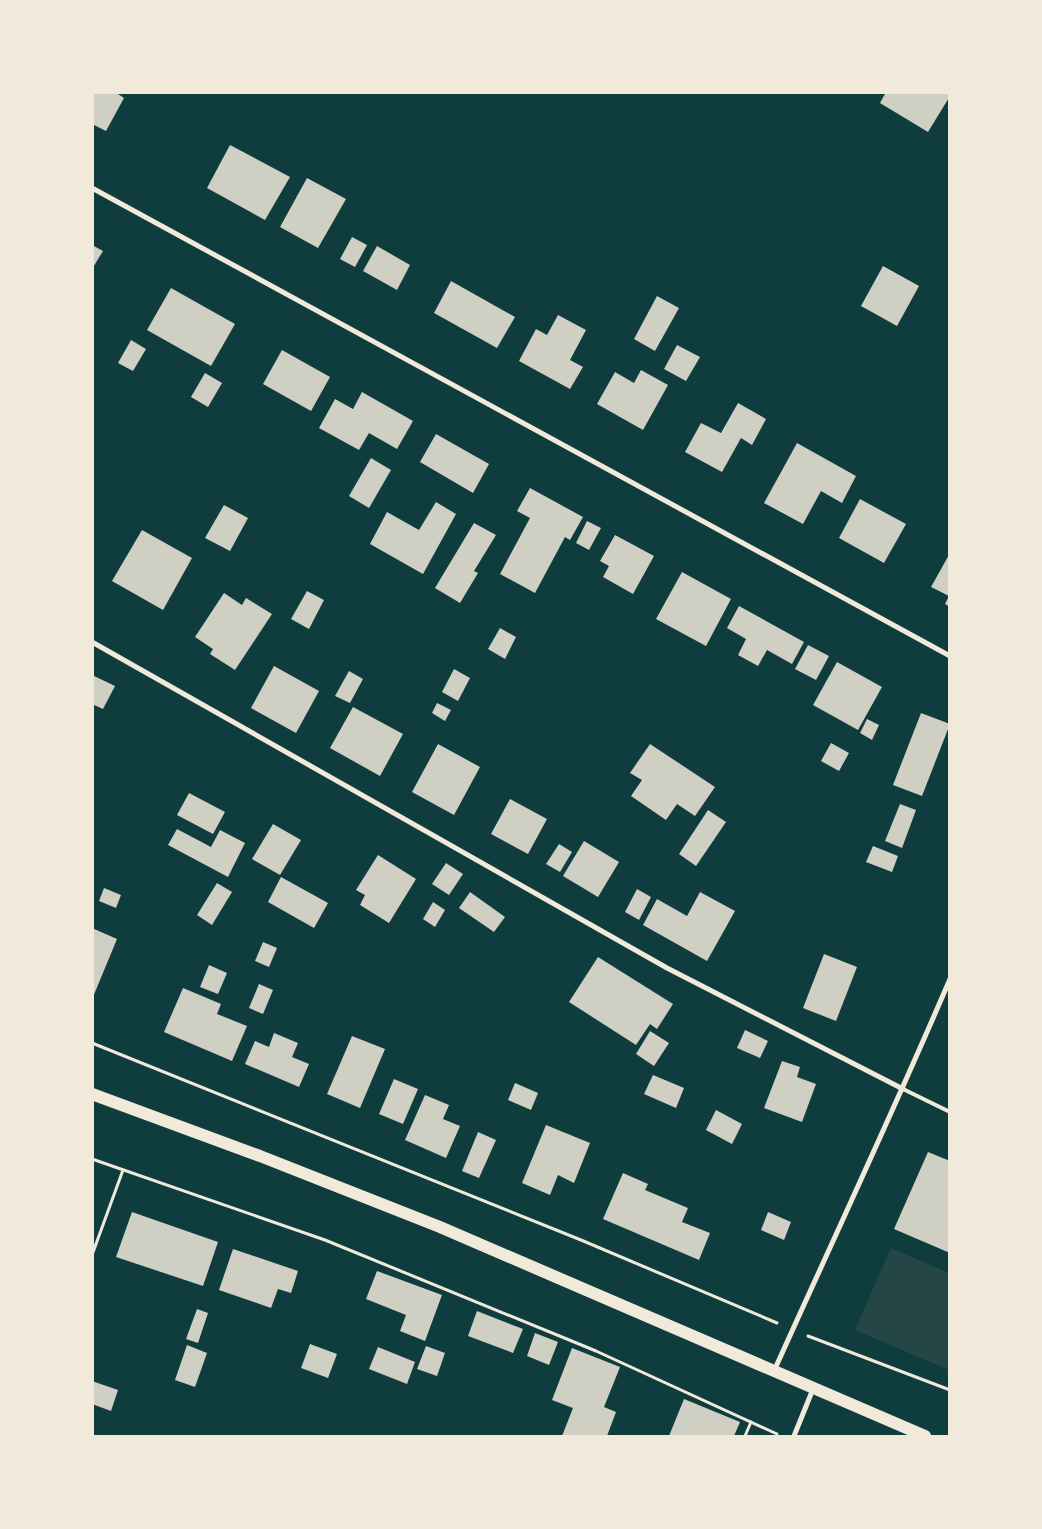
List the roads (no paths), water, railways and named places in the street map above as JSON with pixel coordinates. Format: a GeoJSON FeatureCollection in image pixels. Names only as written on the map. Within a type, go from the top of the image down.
{"type":"FeatureCollection","features":[{"type":"Feature","properties":{"kind":"main road"},"geometry":{"type":"LineString","coordinates":[[93,1095],[260,1156],[440,1227],[925,1436]]}},
{"type":"Feature","properties":{"kind":"street"},"geometry":{"type":"LineString","coordinates":[[92,188],[950,656]]}},
{"type":"Feature","properties":{"kind":"street"},"geometry":{"type":"LineString","coordinates":[[92,642],[667,968],[903,1089]]}},
{"type":"Feature","properties":{"kind":"street"},"geometry":{"type":"LineString","coordinates":[[774,1372],[903,1089],[950,978]]}},
{"type":"Feature","properties":{"kind":"street"},"geometry":{"type":"LineString","coordinates":[[794,1436],[813,1389]]}},
{"type":"Feature","properties":{"kind":"lane"},"geometry":{"type":"LineString","coordinates":[[903,1089],[950,1112]]}}]}
